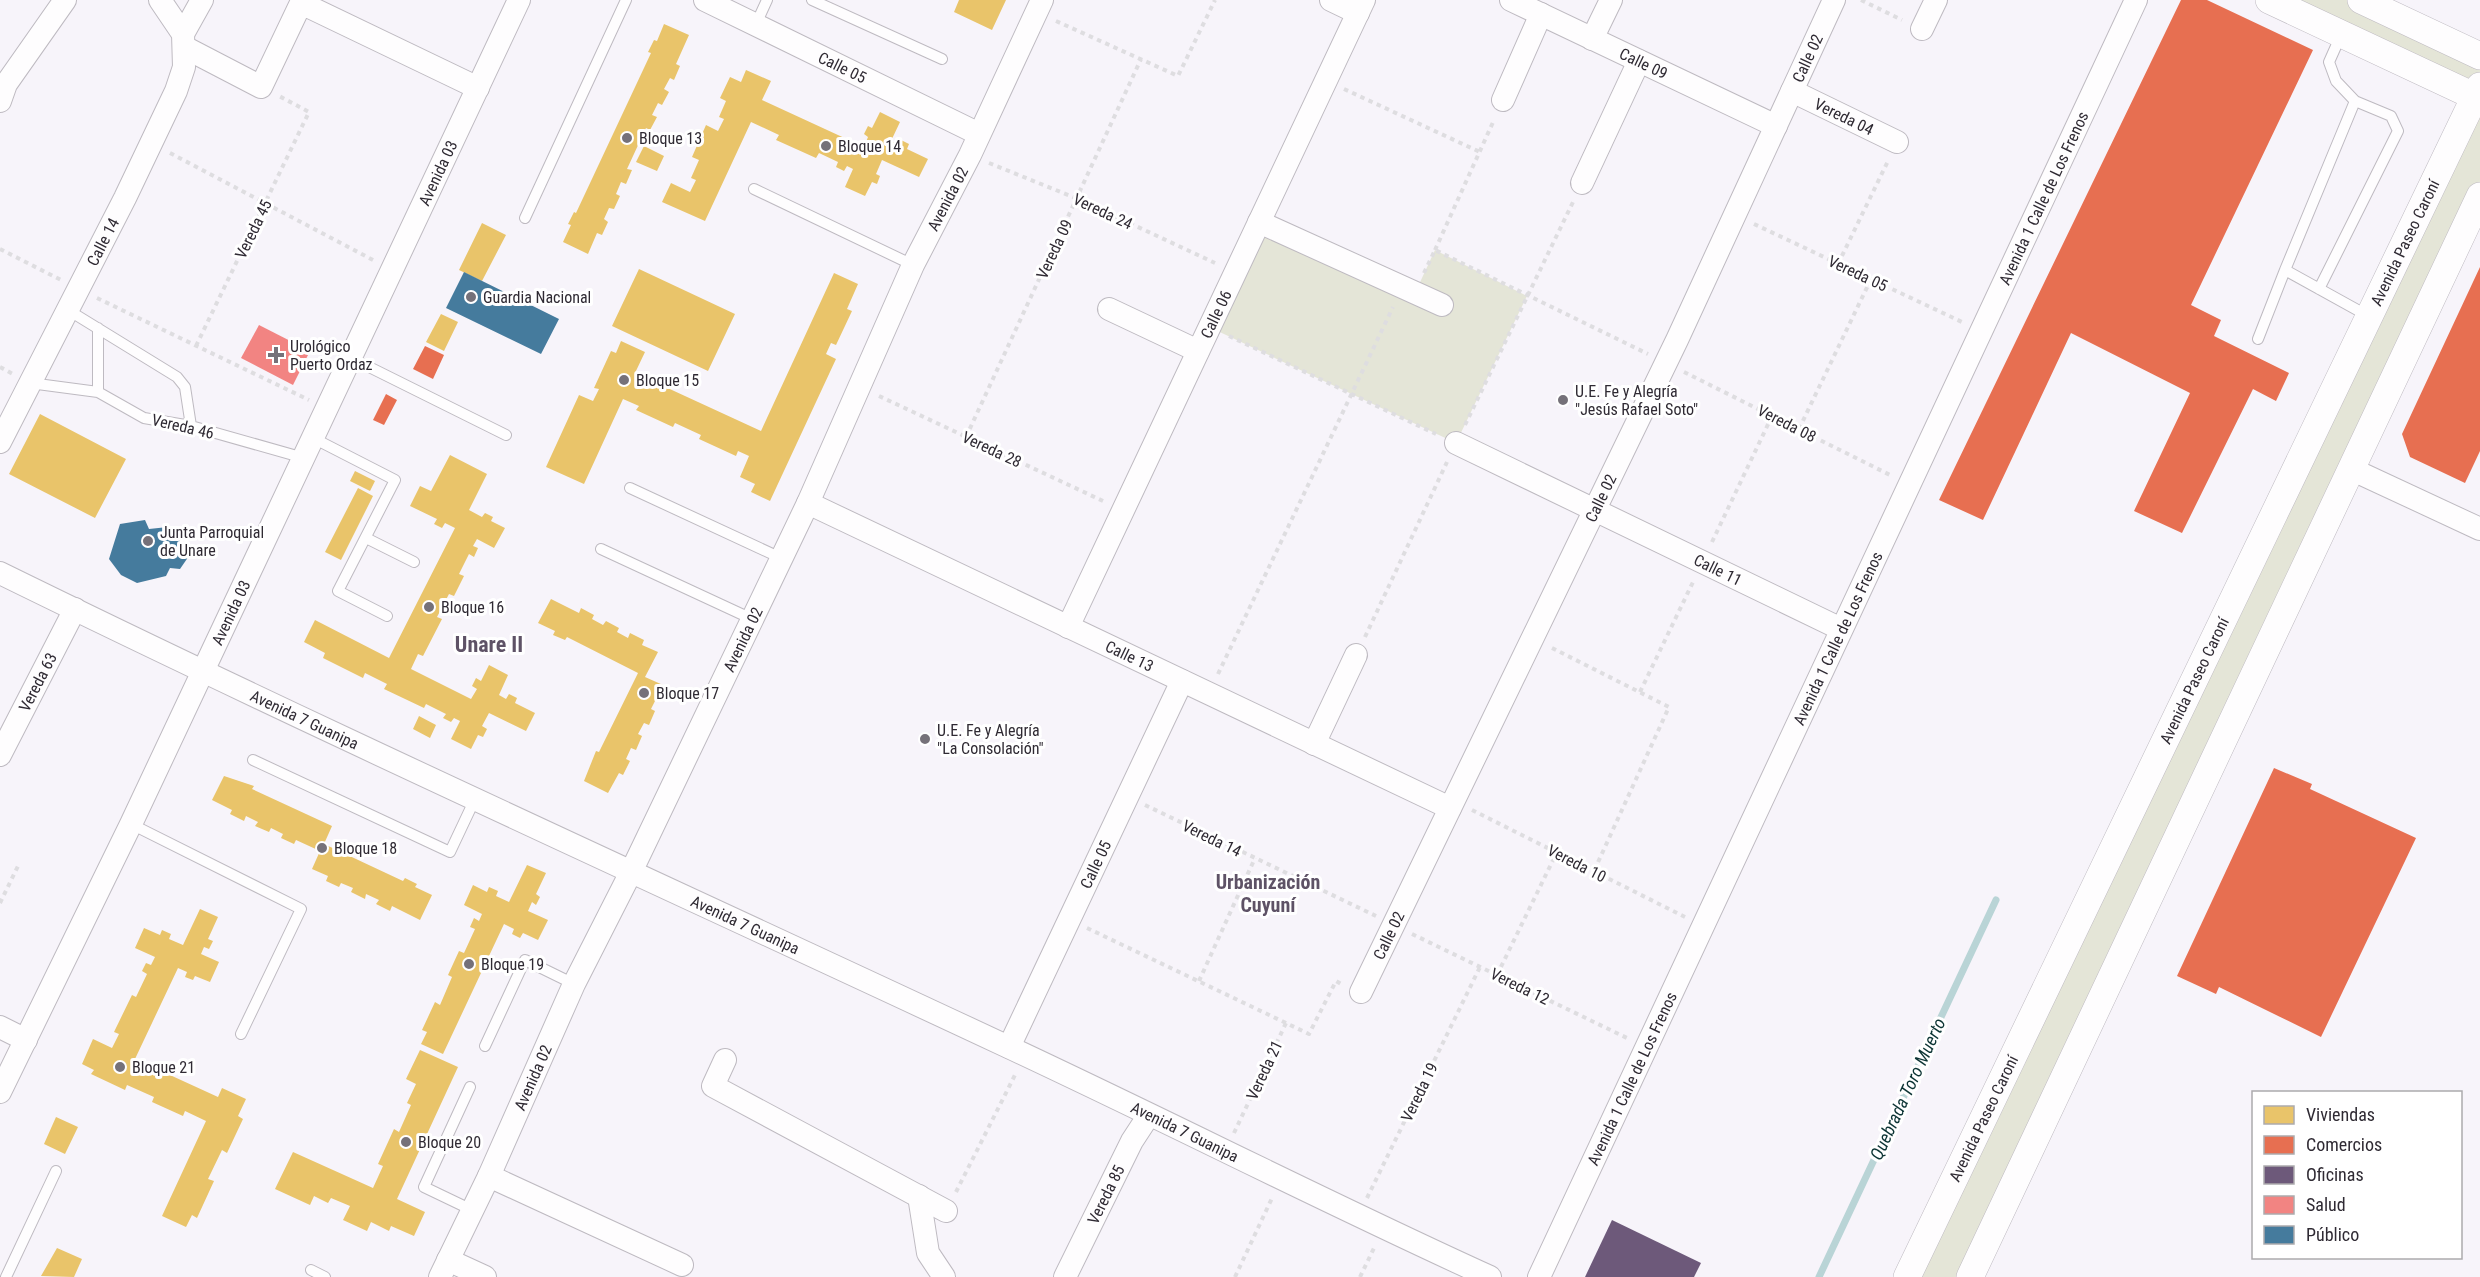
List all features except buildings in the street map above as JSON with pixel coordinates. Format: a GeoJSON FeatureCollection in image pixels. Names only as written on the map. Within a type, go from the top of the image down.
{"type":"FeatureCollection","features":[{"type":"Feature","properties":{"kind":"street"},"geometry":{"type":"LineString","coordinates":[[0,101],[6,84],[65,0]]}},
{"type":"Feature","properties":{"kind":"street"},"geometry":{"type":"LineString","coordinates":[[160,0],[185,41],[261,87],[301,3],[478,88]]}},
{"type":"Feature","properties":{"kind":"street","name":"Calle 14"},"geometry":{"type":"LineString","coordinates":[[0,442],[79,289],[176,91],[184,67],[185,41],[202,0]]}},
{"type":"Feature","properties":{"kind":"street","name":"Avenida 03"},"geometry":{"type":"LineString","coordinates":[[0,1092],[204,671],[519,0]]}},
{"type":"Feature","properties":{"kind":"street","name":"Calle 05"},"geometry":{"type":"LineString","coordinates":[[705,0],[979,134]]}},
{"type":"Feature","properties":{"kind":"street"},"geometry":{"type":"LineString","coordinates":[[1331,0],[1361,7]]}},
{"type":"Feature","properties":{"kind":"street","name":"Calle 09"},"geometry":{"type":"LineString","coordinates":[[1511,0],[1776,126]]}},
{"type":"Feature","properties":{"kind":"street"},"geometry":{"type":"LineString","coordinates":[[1592,39],[1611,0]]}},
{"type":"Feature","properties":{"kind":"street","name":"Calle 02"},"geometry":{"type":"LineString","coordinates":[[1361,993],[1666,363],[1834,0]]}},
{"type":"Feature","properties":{"kind":"street"},"geometry":{"type":"LineString","coordinates":[[1922,29],[1935,0]]}},
{"type":"Feature","properties":{"kind":"street","name":"Avenida 1 Calle de Los Frenos"},"geometry":{"type":"LineString","coordinates":[[1539,1277],[1701,925],[2136,0]]}},
{"type":"Feature","properties":{"kind":"street"},"geometry":{"type":"LineString","coordinates":[[2269,0],[2478,94]]}},
{"type":"Feature","properties":{"kind":"street"},"geometry":{"type":"LineString","coordinates":[[2361,0],[2480,56]]}},
{"type":"Feature","properties":{"kind":"street","name":"Avenida 02"},"geometry":{"type":"LineString","coordinates":[[444,1268],[489,1176],[574,984],[631,872],[808,503],[914,265],[970,155],[1039,6]]}},
{"type":"Feature","properties":{"kind":"street","name":"Calle 06"},"geometry":{"type":"LineString","coordinates":[[1068,627],[1361,7]]}},
{"type":"Feature","properties":{"kind":"street"},"geometry":{"type":"LineString","coordinates":[[1503,100],[1541,14]]}},
{"type":"Feature","properties":{"kind":"street"},"geometry":{"type":"LineString","coordinates":[[1582,183],[1639,61]]}},
{"type":"Feature","properties":{"kind":"street","name":"Vereda 04"},"geometry":{"type":"LineString","coordinates":[[1792,92],[1897,142]]}},
{"type":"Feature","properties":{"kind":"street","name":"Avenida Paseo Caroní"},"geometry":{"type":"LineString","coordinates":[[1907,1277],[2478,94]]}},
{"type":"Feature","properties":{"kind":"street"},"geometry":{"type":"LineString","coordinates":[[1970,1277],[2480,196]]}},
{"type":"Feature","properties":{"kind":"street"},"geometry":{"type":"LineString","coordinates":[[1259,222],[1442,305]]}},
{"type":"Feature","properties":{"kind":"street"},"geometry":{"type":"LineString","coordinates":[[1109,309],[1198,351]]}},
{"type":"Feature","properties":{"kind":"street","name":"Calle 11"},"geometry":{"type":"LineString","coordinates":[[1456,443],[1841,629]]}},
{"type":"Feature","properties":{"kind":"street"},"geometry":{"type":"LineString","coordinates":[[2351,469],[2480,529]]}},
{"type":"Feature","properties":{"kind":"street","name":"Calle 13"},"geometry":{"type":"LineString","coordinates":[[808,503],[1450,808]]}},
{"type":"Feature","properties":{"kind":"street","name":"Avenida 7 Guanipa"},"geometry":{"type":"LineString","coordinates":[[0,573],[475,799],[1017,1051],[1383,1229],[1490,1277]]}},
{"type":"Feature","properties":{"kind":"street","name":"Vereda 63"},"geometry":{"type":"LineString","coordinates":[[0,755],[75,609]]}},
{"type":"Feature","properties":{"kind":"street"},"geometry":{"type":"LineString","coordinates":[[1314,744],[1356,655]]}},
{"type":"Feature","properties":{"kind":"street","name":"Calle 05"},"geometry":{"type":"LineString","coordinates":[[1017,1051],[1070,920],[1182,681]]}},
{"type":"Feature","properties":{"kind":"street"},"geometry":{"type":"LineString","coordinates":[[0,1027],[26,1040]]}},
{"type":"Feature","properties":{"kind":"street"},"geometry":{"type":"LineString","coordinates":[[725,1060],[713,1086],[946,1211]]}},
{"type":"Feature","properties":{"kind":"street","name":"Vereda 85"},"geometry":{"type":"LineString","coordinates":[[1065,1277],[1132,1141],[1149,1115]]}},
{"type":"Feature","properties":{"kind":"street"},"geometry":{"type":"LineString","coordinates":[[489,1176],[682,1265]]}},
{"type":"Feature","properties":{"kind":"street"},"geometry":{"type":"LineString","coordinates":[[919,1196],[928,1253],[942,1276]]}},
{"type":"Feature","properties":{"kind":"street"},"geometry":{"type":"LineString","coordinates":[[444,1268],[485,1277]]}},
{"type":"Feature","properties":{"kind":"lane"},"geometry":{"type":"LineString","coordinates":[[525,218],[626,0]]}},
{"type":"Feature","properties":{"kind":"lane"},"geometry":{"type":"LineString","coordinates":[[756,24],[767,0]]}},
{"type":"Feature","properties":{"kind":"lane"},"geometry":{"type":"LineString","coordinates":[[812,0],[942,59]]}},
{"type":"Feature","properties":{"kind":"lane"},"geometry":{"type":"LineString","coordinates":[[2319,289],[2398,131],[2391,116],[2355,101],[2336,81],[2329,62],[2341,34]]}},
{"type":"Feature","properties":{"kind":"lane"},"geometry":{"type":"LineString","coordinates":[[2258,339],[2355,101]]}},
{"type":"Feature","properties":{"kind":"lane"},"geometry":{"type":"LineString","coordinates":[[754,189],[914,265]]}},
{"type":"Feature","properties":{"kind":"lane"},"geometry":{"type":"LineString","coordinates":[[2285,270],[2370,317]]}},
{"type":"Feature","properties":{"kind":"lane"},"geometry":{"type":"LineString","coordinates":[[68,310],[177,377],[185,387],[191,426]]}},
{"type":"Feature","properties":{"kind":"lane"},"geometry":{"type":"LineString","coordinates":[[98,328],[98,392]]}},
{"type":"Feature","properties":{"kind":"lane"},"geometry":{"type":"LineString","coordinates":[[351,358],[506,435]]}},
{"type":"Feature","properties":{"kind":"lane","name":"Vereda 46"},"geometry":{"type":"LineString","coordinates":[[30,383],[98,392],[144,418],[309,448],[395,480],[366,538]]}},
{"type":"Feature","properties":{"kind":"lane"},"geometry":{"type":"LineString","coordinates":[[630,488],[781,558]]}},
{"type":"Feature","properties":{"kind":"lane"},"geometry":{"type":"LineString","coordinates":[[387,616],[338,591],[366,538],[414,562]]}},
{"type":"Feature","properties":{"kind":"lane"},"geometry":{"type":"LineString","coordinates":[[601,549],[752,619]]}},
{"type":"Feature","properties":{"kind":"lane"},"geometry":{"type":"LineString","coordinates":[[254,760],[450,852],[475,799]]}},
{"type":"Feature","properties":{"kind":"lane"},"geometry":{"type":"LineString","coordinates":[[131,824],[301,909],[241,1034]]}},
{"type":"Feature","properties":{"kind":"lane"},"geometry":{"type":"LineString","coordinates":[[485,1046],[525,960],[574,984]]}},
{"type":"Feature","properties":{"kind":"lane"},"geometry":{"type":"LineString","coordinates":[[470,1087],[424,1187],[472,1210]]}},
{"type":"Feature","properties":{"kind":"lane"},"geometry":{"type":"LineString","coordinates":[[6,1277],[56,1171]]}},
{"type":"Feature","properties":{"kind":"lane"},"geometry":{"type":"LineString","coordinates":[[310,1270],[325,1277]]}},
{"type":"Feature","properties":{"kind":"path"},"geometry":{"type":"LineString","coordinates":[[1039,6],[1179,76],[1215,0]]}},
{"type":"Feature","properties":{"kind":"path"},"geometry":{"type":"LineString","coordinates":[[1861,0],[1922,29]]}},
{"type":"Feature","properties":{"kind":"path","name":"Vereda 09"},"geometry":{"type":"LineString","coordinates":[[966,437],[1141,59]]}},
{"type":"Feature","properties":{"kind":"path"},"geometry":{"type":"LineString","coordinates":[[1326,81],[1480,152]]}},
{"type":"Feature","properties":{"kind":"path","name":"Vereda 45"},"geometry":{"type":"LineString","coordinates":[[196,346],[309,112],[261,87]]}},
{"type":"Feature","properties":{"kind":"path"},"geometry":{"type":"LineString","coordinates":[[1209,693],[1352,394],[1408,291],[1435,250],[1503,100]]}},
{"type":"Feature","properties":{"kind":"path"},"geometry":{"type":"LineString","coordinates":[[1838,264],[1897,142]]}},
{"type":"Feature","properties":{"kind":"path"},"geometry":{"type":"LineString","coordinates":[[152,143],[392,270]]}},
{"type":"Feature","properties":{"kind":"path","name":"Vereda 24"},"geometry":{"type":"LineString","coordinates":[[970,155],[1078,199],[1235,273]]}},
{"type":"Feature","properties":{"kind":"path"},"geometry":{"type":"LineString","coordinates":[[1356,655],[1582,183]]}},
{"type":"Feature","properties":{"kind":"path","name":"Vereda 05"},"geometry":{"type":"LineString","coordinates":[[1735,215],[1981,332]]}},
{"type":"Feature","properties":{"kind":"path"},"geometry":{"type":"LineString","coordinates":[[0,249],[327,409]]}},
{"type":"Feature","properties":{"kind":"path","name":"Vereda 08"},"geometry":{"type":"LineString","coordinates":[[1435,250],[1909,484]]}},
{"type":"Feature","properties":{"kind":"path"},"geometry":{"type":"LineString","coordinates":[[1799,429],[1871,279]]}},
{"type":"Feature","properties":{"kind":"path"},"geometry":{"type":"LineString","coordinates":[[1209,327],[1456,443]]}},
{"type":"Feature","properties":{"kind":"path","name":"Vereda 28"},"geometry":{"type":"LineString","coordinates":[[861,388],[1123,510]]}},
{"type":"Feature","properties":{"kind":"path"},"geometry":{"type":"LineString","coordinates":[[1640,692],[1772,416]]}},
{"type":"Feature","properties":{"kind":"path"},"geometry":{"type":"LineString","coordinates":[[1532,638],[1669,707],[1594,871]]}},
{"type":"Feature","properties":{"kind":"path","name":"Vereda 14"},"geometry":{"type":"LineString","coordinates":[[1128,797],[1394,925]]}},
{"type":"Feature","properties":{"kind":"path","name":"Vereda 10"},"geometry":{"type":"LineString","coordinates":[[1450,808],[1473,810],[1701,925]]}},
{"type":"Feature","properties":{"kind":"path"},"geometry":{"type":"LineString","coordinates":[[1497,975],[1557,852]]}},
{"type":"Feature","properties":{"kind":"path"},"geometry":{"type":"LineString","coordinates":[[1199,981],[1255,858]]}},
{"type":"Feature","properties":{"kind":"path"},"geometry":{"type":"LineString","coordinates":[[0,903],[19,864]]}},
{"type":"Feature","properties":{"kind":"path"},"geometry":{"type":"LineString","coordinates":[[1070,920],[1286,1023]]}},
{"type":"Feature","properties":{"kind":"path","name":"Vereda 12"},"geometry":{"type":"LineString","coordinates":[[1394,925],[1646,1047]]}},
{"type":"Feature","properties":{"kind":"path","name":"Vereda 19"},"geometry":{"type":"LineString","coordinates":[[1358,1216],[1480,967]]}},
{"type":"Feature","properties":{"kind":"path","name":"Vereda 21"},"geometry":{"type":"LineString","coordinates":[[1225,1152],[1286,1023],[1309,1034],[1336,981],[1361,993]]}},
{"type":"Feature","properties":{"kind":"path"},"geometry":{"type":"LineString","coordinates":[[946,1211],[1017,1051]]}},
{"type":"Feature","properties":{"kind":"path"},"geometry":{"type":"LineString","coordinates":[[1235,1277],[1281,1179]]}},
{"type":"Feature","properties":{"kind":"path"},"geometry":{"type":"LineString","coordinates":[[1360,1277],[1383,1229]]}},
{"type":"Feature","properties":{"kind":"shaded area"},"geometry":{"type":"Polygon","coordinates":[[[2269,0],[2361,0],[2480,56],[2480,196],[1970,1277],[1907,1277],[2475,97],[2269,0]]]}},
{"type":"Feature","properties":{"kind":"shaded area"},"geometry":{"type":"Polygon","coordinates":[[[1259,222],[1415,293],[1435,250],[1527,296],[1456,443],[1209,327],[1259,222]]]}},
{"type":"Feature","properties":{"kind":"waterway","name":"Quebrada Toro Muerto"},"geometry":{"type":"LineString","coordinates":[[1819,1277],[1996,900]]}},
{"type":"Feature","properties":{"kind":"place","name":"Bloque 13"},"geometry":{"type":"Point","coordinates":[627,138]}},
{"type":"Feature","properties":{"kind":"place","name":"Bloque 14"},"geometry":{"type":"Point","coordinates":[826,146]}},
{"type":"Feature","properties":{"kind":"place","name":"Guardia Nacional"},"geometry":{"type":"Point","coordinates":[471,297]}},
{"type":"Feature","properties":{"kind":"place","name":"Urológico Puerto Ordaz"},"geometry":{"type":"Point","coordinates":[276,355]}},
{"type":"Feature","properties":{"kind":"place","name":"Bloque 15"},"geometry":{"type":"Point","coordinates":[624,380]}},
{"type":"Feature","properties":{"kind":"place","name":"U.E. Fe y Alegría \"Jesús Rafael Soto\""},"geometry":{"type":"Point","coordinates":[1563,400]}},
{"type":"Feature","properties":{"kind":"place","name":"Junta Parroquial de Unare"},"geometry":{"type":"Point","coordinates":[148,541]}},
{"type":"Feature","properties":{"kind":"place","name":"Bloque 16"},"geometry":{"type":"Point","coordinates":[429,607]}},
{"type":"Feature","properties":{"kind":"place","name":"Bloque 17"},"geometry":{"type":"Point","coordinates":[644,693]}},
{"type":"Feature","properties":{"kind":"place","name":"U.E. Fe y Alegría \"La Consolación\""},"geometry":{"type":"Point","coordinates":[925,739]}},
{"type":"Feature","properties":{"kind":"place","name":"Bloque 18"},"geometry":{"type":"Point","coordinates":[322,848]}},
{"type":"Feature","properties":{"kind":"place","name":"Bloque 19"},"geometry":{"type":"Point","coordinates":[469,964]}},
{"type":"Feature","properties":{"kind":"place","name":"Bloque 21"},"geometry":{"type":"Point","coordinates":[120,1067]}},
{"type":"Feature","properties":{"kind":"place","name":"Bloque 20"},"geometry":{"type":"Point","coordinates":[406,1142]}},
{"type":"Feature","properties":{"kind":"district","name":"Unare II"},"geometry":{"type":"Point","coordinates":[489,644]}},
{"type":"Feature","properties":{"kind":"district","name":"Urbanización Cuyuní"},"geometry":{"type":"Point","coordinates":[1268,894]}}]}
